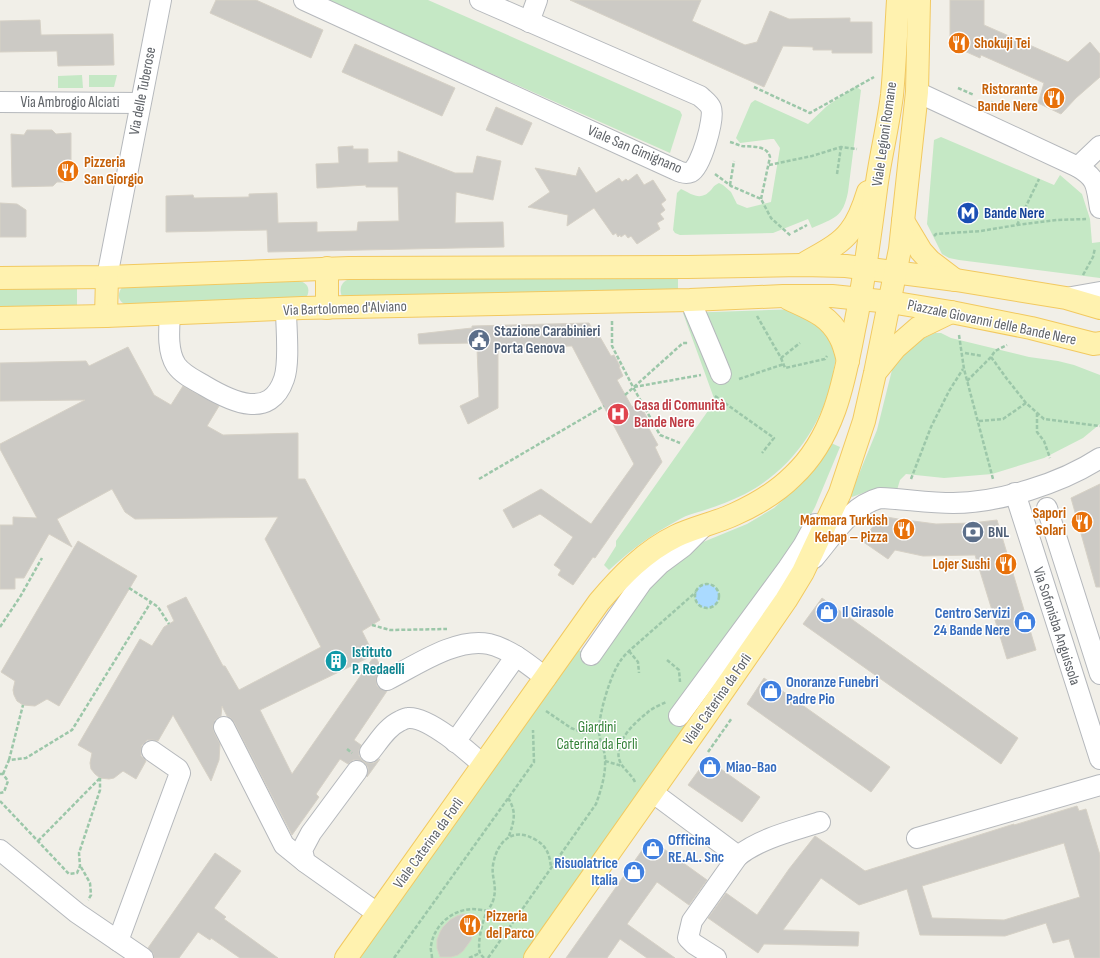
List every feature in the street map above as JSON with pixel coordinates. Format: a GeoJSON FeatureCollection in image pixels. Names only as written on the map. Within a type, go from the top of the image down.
{"type":"FeatureCollection","features":[{"type":"Feature","properties":{"kind":"main road","name":"Viale Legioni Romane"},"geometry":{"type":"LineString","coordinates":[[866,268],[880,158],[892,96],[898,0]]}},
{"type":"Feature","properties":{"kind":"main road","name":"Viale Legioni Romane"},"geometry":{"type":"LineString","coordinates":[[916,92],[918,0]]}},
{"type":"Feature","properties":{"kind":"main road","name":"Piazzale Giovanni delle Bande Nere"},"geometry":{"type":"LineString","coordinates":[[875,373],[896,272],[903,221],[916,92]]}},
{"type":"Feature","properties":{"kind":"main road"},"geometry":{"type":"LineString","coordinates":[[802,265],[842,240],[850,231],[860,214],[880,158]]}},
{"type":"Feature","properties":{"kind":"main road"},"geometry":{"type":"LineString","coordinates":[[903,221],[921,251],[930,261],[956,280]]}},
{"type":"Feature","properties":{"kind":"main road"},"geometry":{"type":"LineString","coordinates":[[724,265],[730,273],[733,282],[731,289],[725,298]]}},
{"type":"Feature","properties":{"kind":"main road","name":"Piazzale Giovanni delle Bande Nere"},"geometry":{"type":"LineString","coordinates":[[688,267],[724,265],[846,266],[956,280],[1066,298],[1100,308]]}},
{"type":"Feature","properties":{"kind":"main road"},"geometry":{"type":"LineString","coordinates":[[0,278],[107,277],[327,268],[688,267],[684,280],[685,288],[690,300]]}},
{"type":"Feature","properties":{"kind":"main road"},"geometry":{"type":"LineString","coordinates":[[327,268],[327,308]]}},
{"type":"Feature","properties":{"kind":"main road"},"geometry":{"type":"LineString","coordinates":[[839,357],[861,298],[866,268]]}},
{"type":"Feature","properties":{"kind":"main road"},"geometry":{"type":"LineString","coordinates":[[106,316],[107,277]]}},
{"type":"Feature","properties":{"kind":"main road"},"geometry":{"type":"LineString","coordinates":[[783,296],[814,310],[828,319],[840,338],[839,357]]}},
{"type":"Feature","properties":{"kind":"main road","name":"Piazzale Giovanni delle Bande Nere"},"geometry":{"type":"LineString","coordinates":[[690,300],[783,296],[832,296],[861,298],[951,312],[1031,328],[1098,345]]}},
{"type":"Feature","properties":{"kind":"main road","name":"Via Bartolomeo d'Alviano"},"geometry":{"type":"LineString","coordinates":[[0,318],[170,314],[286,309],[690,300]]}},
{"type":"Feature","properties":{"kind":"main road"},"geometry":{"type":"LineString","coordinates":[[875,373],[895,348],[912,332],[926,323],[951,312]]}},
{"type":"Feature","properties":{"kind":"main road","name":"Viale Caterina da Forlì"},"geometry":{"type":"LineString","coordinates":[[346,958],[599,602],[618,580],[657,547],[676,536],[734,514],[762,499],[793,477],[808,460],[830,424],[837,404],[839,357]]}},
{"type":"Feature","properties":{"kind":"main road","name":"Viale Caterina da Forlì"},"geometry":{"type":"LineString","coordinates":[[535,958],[644,788],[772,620],[802,572],[840,493],[864,422],[875,373]]}},
{"type":"Feature","properties":{"kind":"street","name":"Via delle Tuberose"},"geometry":{"type":"LineString","coordinates":[[107,277],[160,0]]}},
{"type":"Feature","properties":{"kind":"street","name":"Viale San Gimignano"},"geometry":{"type":"LineString","coordinates":[[304,0],[682,173],[691,172],[697,166],[708,135],[712,116],[711,108],[700,96],[480,0]]}},
{"type":"Feature","properties":{"kind":"street"},"geometry":{"type":"LineString","coordinates":[[529,22],[537,0]]}},
{"type":"Feature","properties":{"kind":"street"},"geometry":{"type":"LineString","coordinates":[[916,92],[1078,167],[1093,178],[1096,186],[1095,213]]}},
{"type":"Feature","properties":{"kind":"street","name":"Via Ambrogio Alciati"},"geometry":{"type":"LineString","coordinates":[[0,102],[140,103]]}},
{"type":"Feature","properties":{"kind":"street"},"geometry":{"type":"LineString","coordinates":[[1078,167],[1100,146]]}},
{"type":"Feature","properties":{"kind":"street","name":"Piazzale Giovanni delle Bande Nere"},"geometry":{"type":"LineString","coordinates":[[1066,298],[1100,292]]}},
{"type":"Feature","properties":{"kind":"street"},"geometry":{"type":"LineString","coordinates":[[690,300],[698,316],[719,377]]}},
{"type":"Feature","properties":{"kind":"street"},"geometry":{"type":"LineString","coordinates":[[170,314],[171,351],[175,363],[180,370],[212,390],[237,402],[260,404],[271,400],[279,391],[284,380],[287,369],[286,309]]}},
{"type":"Feature","properties":{"kind":"street","name":"Viale Caterina da Forlì"},"geometry":{"type":"LineString","coordinates":[[679,716],[803,546],[814,528],[854,435],[864,422]]}},
{"type":"Feature","properties":{"kind":"street"},"geometry":{"type":"LineString","coordinates":[[802,572],[852,513],[869,501],[880,498],[953,503],[997,498],[1053,482],[1100,458]]}},
{"type":"Feature","properties":{"kind":"street","name":"Via Sofonisba Anguissola"},"geometry":{"type":"LineString","coordinates":[[1015,493],[1100,759]]}},
{"type":"Feature","properties":{"kind":"street","name":"Via Sofonisba Anguissola"},"geometry":{"type":"LineString","coordinates":[[1048,508],[1100,674]]}},
{"type":"Feature","properties":{"kind":"street","name":"Viale Caterina da Forlì"},"geometry":{"type":"LineString","coordinates":[[591,654],[642,582],[660,564],[683,548],[705,525]]}},
{"type":"Feature","properties":{"kind":"street"},"geometry":{"type":"LineString","coordinates":[[387,680],[432,655],[460,645],[477,642],[496,646],[516,656],[546,678]]}},
{"type":"Feature","properties":{"kind":"street"},"geometry":{"type":"LineString","coordinates":[[455,742],[516,656]]}},
{"type":"Feature","properties":{"kind":"street"},"geometry":{"type":"LineString","coordinates":[[370,752],[391,726],[400,720],[409,718],[417,719],[431,725],[455,742],[483,766]]}},
{"type":"Feature","properties":{"kind":"street"},"geometry":{"type":"LineString","coordinates":[[224,727],[284,845],[305,862],[377,913]]}},
{"type":"Feature","properties":{"kind":"street"},"geometry":{"type":"LineString","coordinates":[[118,941],[180,773],[178,769],[152,751]]}},
{"type":"Feature","properties":{"kind":"street"},"geometry":{"type":"LineString","coordinates":[[305,862],[302,850],[311,833],[357,770]]}},
{"type":"Feature","properties":{"kind":"street"},"geometry":{"type":"LineString","coordinates":[[917,838],[1100,785]]}},
{"type":"Feature","properties":{"kind":"street"},"geometry":{"type":"LineString","coordinates":[[644,788],[738,856]]}},
{"type":"Feature","properties":{"kind":"street"},"geometry":{"type":"LineString","coordinates":[[716,958],[694,944],[688,938],[692,921],[738,856],[748,849],[769,839],[820,822]]}},
{"type":"Feature","properties":{"kind":"street"},"geometry":{"type":"LineString","coordinates":[[0,850],[77,913],[143,958]]}},
{"type":"Feature","properties":{"kind":"path"},"geometry":{"type":"LineString","coordinates":[[754,87],[810,113],[874,77]]}},
{"type":"Feature","properties":{"kind":"path"},"geometry":{"type":"LineString","coordinates":[[958,88],[974,95]]}},
{"type":"Feature","properties":{"kind":"path"},"geometry":{"type":"LineString","coordinates":[[991,102],[1007,109]]}},
{"type":"Feature","properties":{"kind":"path"},"geometry":{"type":"LineString","coordinates":[[730,142],[738,145],[756,147],[766,150],[769,153],[769,165],[761,199]]}},
{"type":"Feature","properties":{"kind":"path"},"geometry":{"type":"LineString","coordinates":[[769,165],[812,158],[841,147],[858,149]]}},
{"type":"Feature","properties":{"kind":"path"},"geometry":{"type":"LineString","coordinates":[[837,174],[841,147]]}},
{"type":"Feature","properties":{"kind":"path"},"geometry":{"type":"LineString","coordinates":[[730,185],[734,161]]}},
{"type":"Feature","properties":{"kind":"path"},"geometry":{"type":"LineString","coordinates":[[715,174],[730,185],[761,199],[771,218],[791,236]]}},
{"type":"Feature","properties":{"kind":"path"},"geometry":{"type":"LineString","coordinates":[[1017,225],[1039,179]]}},
{"type":"Feature","properties":{"kind":"path"},"geometry":{"type":"LineString","coordinates":[[932,238],[936,234],[980,231],[1095,213]]}},
{"type":"Feature","properties":{"kind":"path"},"geometry":{"type":"LineString","coordinates":[[794,232],[807,225]]}},
{"type":"Feature","properties":{"kind":"path"},"geometry":{"type":"LineString","coordinates":[[1083,276],[1093,257],[1095,248]]}},
{"type":"Feature","properties":{"kind":"path"},"geometry":{"type":"LineString","coordinates":[[756,316],[781,358],[785,368],[839,357]]}},
{"type":"Feature","properties":{"kind":"path"},"geometry":{"type":"LineString","coordinates":[[612,318],[612,346],[633,387],[660,435],[680,443]]}},
{"type":"Feature","properties":{"kind":"path"},"geometry":{"type":"LineString","coordinates":[[958,335],[964,369],[979,421],[993,479]]}},
{"type":"Feature","properties":{"kind":"path"},"geometry":{"type":"LineString","coordinates":[[625,395],[683,343],[688,343]]}},
{"type":"Feature","properties":{"kind":"path"},"geometry":{"type":"LineString","coordinates":[[781,358],[800,343]]}},
{"type":"Feature","properties":{"kind":"path"},"geometry":{"type":"LineString","coordinates":[[967,381],[996,351],[1007,345]]}},
{"type":"Feature","properties":{"kind":"path"},"geometry":{"type":"LineString","coordinates":[[965,352],[982,356]]}},
{"type":"Feature","properties":{"kind":"path"},"geometry":{"type":"LineString","coordinates":[[991,357],[1026,403],[1044,419],[1100,426]]}},
{"type":"Feature","properties":{"kind":"path"},"geometry":{"type":"LineString","coordinates":[[633,387],[719,377],[784,364]]}},
{"type":"Feature","properties":{"kind":"path"},"geometry":{"type":"LineString","coordinates":[[911,479],[931,428],[949,391],[964,369]]}},
{"type":"Feature","properties":{"kind":"path"},"geometry":{"type":"LineString","coordinates":[[715,396],[774,438],[762,453]]}},
{"type":"Feature","properties":{"kind":"path"},"geometry":{"type":"LineString","coordinates":[[979,421],[1003,419],[1026,403]]}},
{"type":"Feature","properties":{"kind":"path"},"geometry":{"type":"LineString","coordinates":[[479,479],[604,406]]}},
{"type":"Feature","properties":{"kind":"path"},"geometry":{"type":"LineString","coordinates":[[1037,412],[1037,432],[1044,441],[1050,458]]}},
{"type":"Feature","properties":{"kind":"path"},"geometry":{"type":"LineString","coordinates":[[0,627],[20,597],[42,558]]}},
{"type":"Feature","properties":{"kind":"path"},"geometry":{"type":"LineString","coordinates":[[488,958],[596,804],[601,789],[605,761],[604,749],[600,741],[599,730],[604,705],[614,672],[621,660],[629,651],[701,586],[710,584],[717,590],[718,599],[712,607],[703,607],[696,601],[696,592]]}},
{"type":"Feature","properties":{"kind":"path"},"geometry":{"type":"LineString","coordinates":[[130,588],[158,607],[169,624]]}},
{"type":"Feature","properties":{"kind":"path"},"geometry":{"type":"LineString","coordinates":[[9,760],[26,758],[72,730],[151,602]]}},
{"type":"Feature","properties":{"kind":"path"},"geometry":{"type":"LineString","coordinates":[[629,651],[638,662],[639,673]]}},
{"type":"Feature","properties":{"kind":"path"},"geometry":{"type":"LineString","coordinates":[[667,660],[679,670],[680,684]]}},
{"type":"Feature","properties":{"kind":"path"},"geometry":{"type":"LineString","coordinates":[[622,766],[619,758],[619,751],[625,735],[648,712],[667,701]]}},
{"type":"Feature","properties":{"kind":"path"},"geometry":{"type":"LineString","coordinates":[[0,793],[4,792],[8,781],[2,774],[9,760],[23,705]]}},
{"type":"Feature","properties":{"kind":"path"},"geometry":{"type":"LineString","coordinates":[[546,711],[571,728],[584,733],[599,730]]}},
{"type":"Feature","properties":{"kind":"path"},"geometry":{"type":"LineString","coordinates":[[708,752],[732,718]]}},
{"type":"Feature","properties":{"kind":"path"},"geometry":{"type":"LineString","coordinates":[[394,958],[534,762],[533,729]]}},
{"type":"Feature","properties":{"kind":"path"},"geometry":{"type":"LineString","coordinates":[[605,761],[622,766],[644,788]]}},
{"type":"Feature","properties":{"kind":"path"},"geometry":{"type":"LineString","coordinates":[[38,840],[100,778],[100,790],[79,853],[80,866],[90,883],[91,895],[77,913]]}},
{"type":"Feature","properties":{"kind":"path"},"geometry":{"type":"LineString","coordinates":[[484,958],[480,954],[479,945],[485,915],[492,903],[496,890],[493,865],[499,848],[509,836],[514,821],[514,806],[508,798]]}},
{"type":"Feature","properties":{"kind":"path"},"geometry":{"type":"LineString","coordinates":[[0,801],[69,874],[77,873],[80,866]]}},
{"type":"Feature","properties":{"kind":"path"},"geometry":{"type":"LineString","coordinates":[[509,836],[519,834],[531,837],[540,842],[550,856],[551,868]]}},
{"type":"Feature","properties":{"kind":"path"},"geometry":{"type":"LineString","coordinates":[[432,958],[431,946],[434,934],[441,924],[452,914],[472,909],[488,910]]}},
{"type":"Feature","properties":{"kind":"path"},"geometry":{"type":"LineString","coordinates":[[469,958],[480,954]]}},
{"type":"Feature","properties":{"kind":"green space"},"geometry":{"type":"Polygon","coordinates":[[[326,0],[428,0],[680,111],[682,115],[670,153],[326,0]]]}},
{"type":"Feature","properties":{"kind":"green space"},"geometry":{"type":"Polygon","coordinates":[[[82,75],[83,88],[58,88],[58,76],[82,75]]]}},
{"type":"Feature","properties":{"kind":"green space"},"geometry":{"type":"Polygon","coordinates":[[[89,75],[117,75],[114,87],[89,87],[89,75]]]}},
{"type":"Feature","properties":{"kind":"green space"},"geometry":{"type":"Polygon","coordinates":[[[855,87],[861,90],[848,192],[843,207],[836,216],[812,228],[808,219],[773,233],[680,235],[675,233],[673,230],[677,193],[681,189],[693,195],[700,196],[707,193],[719,183],[731,192],[737,204],[747,208],[771,202],[780,148],[774,139],[740,143],[736,138],[751,103],[755,100],[808,124],[827,106],[855,87]]]}},
{"type":"Feature","properties":{"kind":"green space"},"geometry":{"type":"Polygon","coordinates":[[[941,137],[1054,185],[1060,175],[1082,194],[1090,219],[1092,243],[1100,242],[1100,278],[959,260],[949,258],[942,254],[927,224],[934,140],[941,137]]]}},
{"type":"Feature","properties":{"kind":"green space"},"geometry":{"type":"Polygon","coordinates":[[[578,275],[678,275],[678,290],[343,298],[341,295],[341,286],[344,282],[350,279],[578,275]]]}},
{"type":"Feature","properties":{"kind":"green space"},"geometry":{"type":"Polygon","coordinates":[[[298,281],[304,283],[308,287],[308,295],[306,298],[126,305],[119,297],[123,286],[298,281]]]}},
{"type":"Feature","properties":{"kind":"green space"},"geometry":{"type":"Polygon","coordinates":[[[77,286],[77,306],[0,308],[0,288],[77,286]]]}},
{"type":"Feature","properties":{"kind":"green space"},"geometry":{"type":"Polygon","coordinates":[[[799,309],[815,314],[833,343],[836,353],[833,374],[822,411],[802,444],[777,472],[762,484],[734,499],[685,516],[660,530],[626,555],[609,570],[604,565],[616,546],[616,541],[715,401],[683,313],[799,309]]]}},
{"type":"Feature","properties":{"kind":"green space"},"geometry":{"type":"Polygon","coordinates":[[[935,333],[941,333],[951,338],[1029,357],[1074,365],[1100,375],[1100,424],[1083,438],[1044,458],[992,474],[944,478],[906,474],[900,480],[897,490],[871,490],[852,497],[850,496],[877,430],[897,350],[914,345],[935,333]]]}},
{"type":"Feature","properties":{"kind":"green space","name":"Giardini Caterina da Forlì"},"geometry":{"type":"Polygon","coordinates":[[[831,443],[840,447],[815,507],[796,543],[673,715],[687,727],[523,958],[356,958],[576,648],[595,661],[656,576],[691,547],[747,524],[774,508],[799,486],[816,466],[831,443]]]}},
{"type":"Feature","properties":{"kind":"water"},"geometry":{"type":"Polygon","coordinates":[[[707,584],[715,588],[719,596],[715,604],[707,608],[699,604],[695,596],[699,588],[707,584]]]}},
{"type":"Feature","properties":{"kind":"building"},"geometry":{"type":"Polygon","coordinates":[[[216,0],[256,0],[323,30],[311,58],[210,13],[216,0]]]}},
{"type":"Feature","properties":{"kind":"building"},"geometry":{"type":"Polygon","coordinates":[[[570,0],[701,0],[692,21],[745,45],[757,42],[770,11],[789,19],[850,18],[850,22],[872,22],[872,53],[832,53],[832,50],[813,50],[813,47],[783,46],[764,87],[570,0]]]}},
{"type":"Feature","properties":{"kind":"building"},"geometry":{"type":"Polygon","coordinates":[[[950,0],[984,0],[984,25],[1068,62],[1090,42],[1100,54],[1100,77],[1076,98],[1061,114],[1038,103],[1044,83],[981,55],[980,58],[962,50],[950,50],[950,0]]]}},
{"type":"Feature","properties":{"kind":"building"},"geometry":{"type":"Polygon","coordinates":[[[40,20],[41,35],[113,34],[114,65],[58,66],[57,51],[0,52],[0,21],[40,20]]]}},
{"type":"Feature","properties":{"kind":"building"},"geometry":{"type":"Polygon","coordinates":[[[355,44],[455,88],[442,116],[342,72],[355,44]]]}},
{"type":"Feature","properties":{"kind":"building"},"geometry":{"type":"Polygon","coordinates":[[[496,107],[532,123],[522,145],[486,130],[496,107]]]}},
{"type":"Feature","properties":{"kind":"building"},"geometry":{"type":"Polygon","coordinates":[[[27,130],[52,130],[56,134],[71,133],[71,182],[57,182],[53,186],[12,187],[11,134],[24,135],[27,130]]]}},
{"type":"Feature","properties":{"kind":"building"},"geometry":{"type":"Polygon","coordinates":[[[353,146],[353,149],[368,149],[368,163],[398,162],[398,151],[455,173],[473,173],[477,156],[501,161],[493,200],[456,192],[455,223],[503,222],[504,247],[268,252],[267,230],[166,232],[166,196],[193,195],[194,198],[249,197],[249,194],[277,193],[278,223],[317,222],[317,232],[357,231],[358,222],[399,221],[398,187],[366,187],[366,185],[317,188],[316,164],[339,163],[338,147],[353,146]]]}},
{"type":"Feature","properties":{"kind":"building"},"geometry":{"type":"Polygon","coordinates":[[[579,167],[596,193],[619,178],[622,182],[626,179],[628,181],[637,174],[644,185],[653,180],[666,200],[661,204],[665,210],[660,214],[664,219],[657,223],[660,229],[637,244],[631,236],[628,238],[625,234],[618,237],[616,233],[613,235],[594,208],[567,226],[568,215],[528,207],[550,192],[535,168],[576,176],[579,167]]]}},
{"type":"Feature","properties":{"kind":"building"},"geometry":{"type":"Polygon","coordinates":[[[0,203],[17,204],[26,210],[26,237],[0,237],[0,203]]]}},
{"type":"Feature","properties":{"kind":"building"},"geometry":{"type":"Polygon","coordinates":[[[589,323],[597,338],[600,337],[611,356],[614,355],[620,366],[619,367],[623,376],[617,380],[632,407],[638,403],[650,423],[647,425],[658,445],[655,447],[662,462],[595,558],[593,557],[573,585],[558,575],[561,570],[554,565],[573,537],[540,514],[513,528],[503,510],[541,489],[591,524],[634,464],[572,346],[498,348],[498,408],[468,424],[460,406],[479,397],[477,348],[473,348],[473,343],[419,344],[418,334],[472,328],[472,326],[589,323]]]}},
{"type":"Feature","properties":{"kind":"building","name":"Istituto P. Redaelli"},"geometry":{"type":"Polygon","coordinates":[[[128,347],[154,395],[171,405],[183,386],[219,406],[207,426],[223,435],[298,433],[298,479],[305,479],[380,620],[362,631],[374,655],[260,710],[292,774],[375,655],[382,670],[377,674],[377,686],[387,691],[354,740],[361,745],[359,756],[363,761],[374,763],[380,759],[367,777],[368,767],[364,762],[353,760],[348,764],[340,759],[316,794],[319,797],[292,835],[234,722],[227,716],[222,706],[221,716],[215,720],[213,726],[214,732],[220,744],[219,760],[211,781],[173,715],[158,741],[147,740],[142,745],[141,756],[146,761],[136,779],[123,771],[114,778],[100,778],[91,769],[90,763],[92,753],[78,745],[140,639],[152,646],[164,627],[174,621],[167,606],[186,597],[223,666],[225,666],[239,690],[321,647],[265,539],[278,517],[135,519],[125,512],[112,489],[57,519],[72,547],[49,534],[24,578],[15,578],[15,589],[0,589],[0,525],[13,525],[13,517],[37,518],[0,449],[0,444],[85,400],[0,401],[0,363],[86,361],[89,366],[128,347]]]}},
{"type":"Feature","properties":{"kind":"building"},"geometry":{"type":"Polygon","coordinates":[[[1100,484],[1100,587],[1096,587],[1071,498],[1100,484]]]}},
{"type":"Feature","properties":{"kind":"building"},"geometry":{"type":"Polygon","coordinates":[[[881,516],[936,524],[972,523],[997,520],[1036,650],[1007,659],[975,555],[923,556],[895,550],[888,559],[862,541],[881,516]]]}},
{"type":"Feature","properties":{"kind":"building"},"geometry":{"type":"Polygon","coordinates":[[[78,541],[137,576],[59,706],[47,699],[35,706],[23,705],[17,701],[14,695],[13,690],[15,681],[1,672],[78,541]]]}},
{"type":"Feature","properties":{"kind":"building"},"geometry":{"type":"Polygon","coordinates":[[[822,598],[1018,738],[1001,764],[803,624],[822,598]]]}},
{"type":"Feature","properties":{"kind":"building"},"geometry":{"type":"Polygon","coordinates":[[[764,678],[890,767],[871,792],[747,704],[764,678]]]}},
{"type":"Feature","properties":{"kind":"building"},"geometry":{"type":"Polygon","coordinates":[[[707,759],[760,797],[742,822],[688,785],[707,759]]]}},
{"type":"Feature","properties":{"kind":"building"},"geometry":{"type":"Polygon","coordinates":[[[1077,806],[1079,811],[1086,809],[1100,855],[1100,958],[1075,958],[1069,939],[1053,943],[1046,923],[1005,936],[920,935],[907,889],[859,905],[821,878],[783,930],[859,932],[858,946],[764,944],[758,953],[708,918],[726,893],[757,915],[789,869],[815,836],[865,871],[1077,806]],[[1064,843],[922,886],[932,918],[1004,920],[1080,897],[1064,843]]]}},
{"type":"Feature","properties":{"kind":"building"},"geometry":{"type":"Polygon","coordinates":[[[650,839],[707,880],[689,905],[657,882],[627,924],[675,958],[647,958],[620,939],[607,958],[566,958],[650,839]]]}},
{"type":"Feature","properties":{"kind":"building"},"geometry":{"type":"Polygon","coordinates":[[[215,853],[241,871],[214,908],[226,917],[224,919],[278,958],[240,958],[211,938],[210,940],[198,932],[179,958],[154,958],[153,953],[148,948],[215,853]]]}},
{"type":"Feature","properties":{"kind":"building"},"geometry":{"type":"Polygon","coordinates":[[[463,914],[468,915],[474,923],[474,930],[471,940],[458,955],[451,957],[440,957],[437,948],[437,940],[440,932],[450,920],[463,914]]]}},
{"type":"Feature","properties":{"kind":"place","name":"Shokuji Tei"},"geometry":{"type":"Point","coordinates":[959,43]}},
{"type":"Feature","properties":{"kind":"place","name":"Ristorante Bande Nere"},"geometry":{"type":"Point","coordinates":[1054,98]}},
{"type":"Feature","properties":{"kind":"place","name":"Pizzeria San Giorgio"},"geometry":{"type":"Point","coordinates":[68,171]}},
{"type":"Feature","properties":{"kind":"place","name":"Bande Nere"},"geometry":{"type":"Point","coordinates":[968,213]}},
{"type":"Feature","properties":{"kind":"place","name":"Stazione Carabinieri Porta Genova"},"geometry":{"type":"Point","coordinates":[479,340]}},
{"type":"Feature","properties":{"kind":"place","name":"Casa di Comunità Bande Nere"},"geometry":{"type":"Point","coordinates":[618,414]}},
{"type":"Feature","properties":{"kind":"place","name":"Sapori Solari"},"geometry":{"type":"Point","coordinates":[1082,522]}},
{"type":"Feature","properties":{"kind":"place","name":"Marmara Turkish Kebap – Pizza"},"geometry":{"type":"Point","coordinates":[904,529]}},
{"type":"Feature","properties":{"kind":"place","name":"BNL"},"geometry":{"type":"Point","coordinates":[973,532]}},
{"type":"Feature","properties":{"kind":"place","name":"Lojer Sushi"},"geometry":{"type":"Point","coordinates":[1006,564]}},
{"type":"Feature","properties":{"kind":"place","name":"Il Girasole"},"geometry":{"type":"Point","coordinates":[827,612]}},
{"type":"Feature","properties":{"kind":"place","name":"Centro Servizi 24 Bande Nere"},"geometry":{"type":"Point","coordinates":[1025,622]}},
{"type":"Feature","properties":{"kind":"place","name":"Istituto P. Redaelli"},"geometry":{"type":"Point","coordinates":[336,661]}},
{"type":"Feature","properties":{"kind":"place","name":"Onoranze Funebri Padre Pio"},"geometry":{"type":"Point","coordinates":[771,691]}},
{"type":"Feature","properties":{"kind":"place","name":"Miao-Bao"},"geometry":{"type":"Point","coordinates":[710,767]}},
{"type":"Feature","properties":{"kind":"place","name":"Officina RE.AL. Snc"},"geometry":{"type":"Point","coordinates":[653,849]}},
{"type":"Feature","properties":{"kind":"place","name":"Risuolatrice Italia"},"geometry":{"type":"Point","coordinates":[634,872]}},
{"type":"Feature","properties":{"kind":"place","name":"Pizzeria del Parco"},"geometry":{"type":"Point","coordinates":[470,925]}}]}
